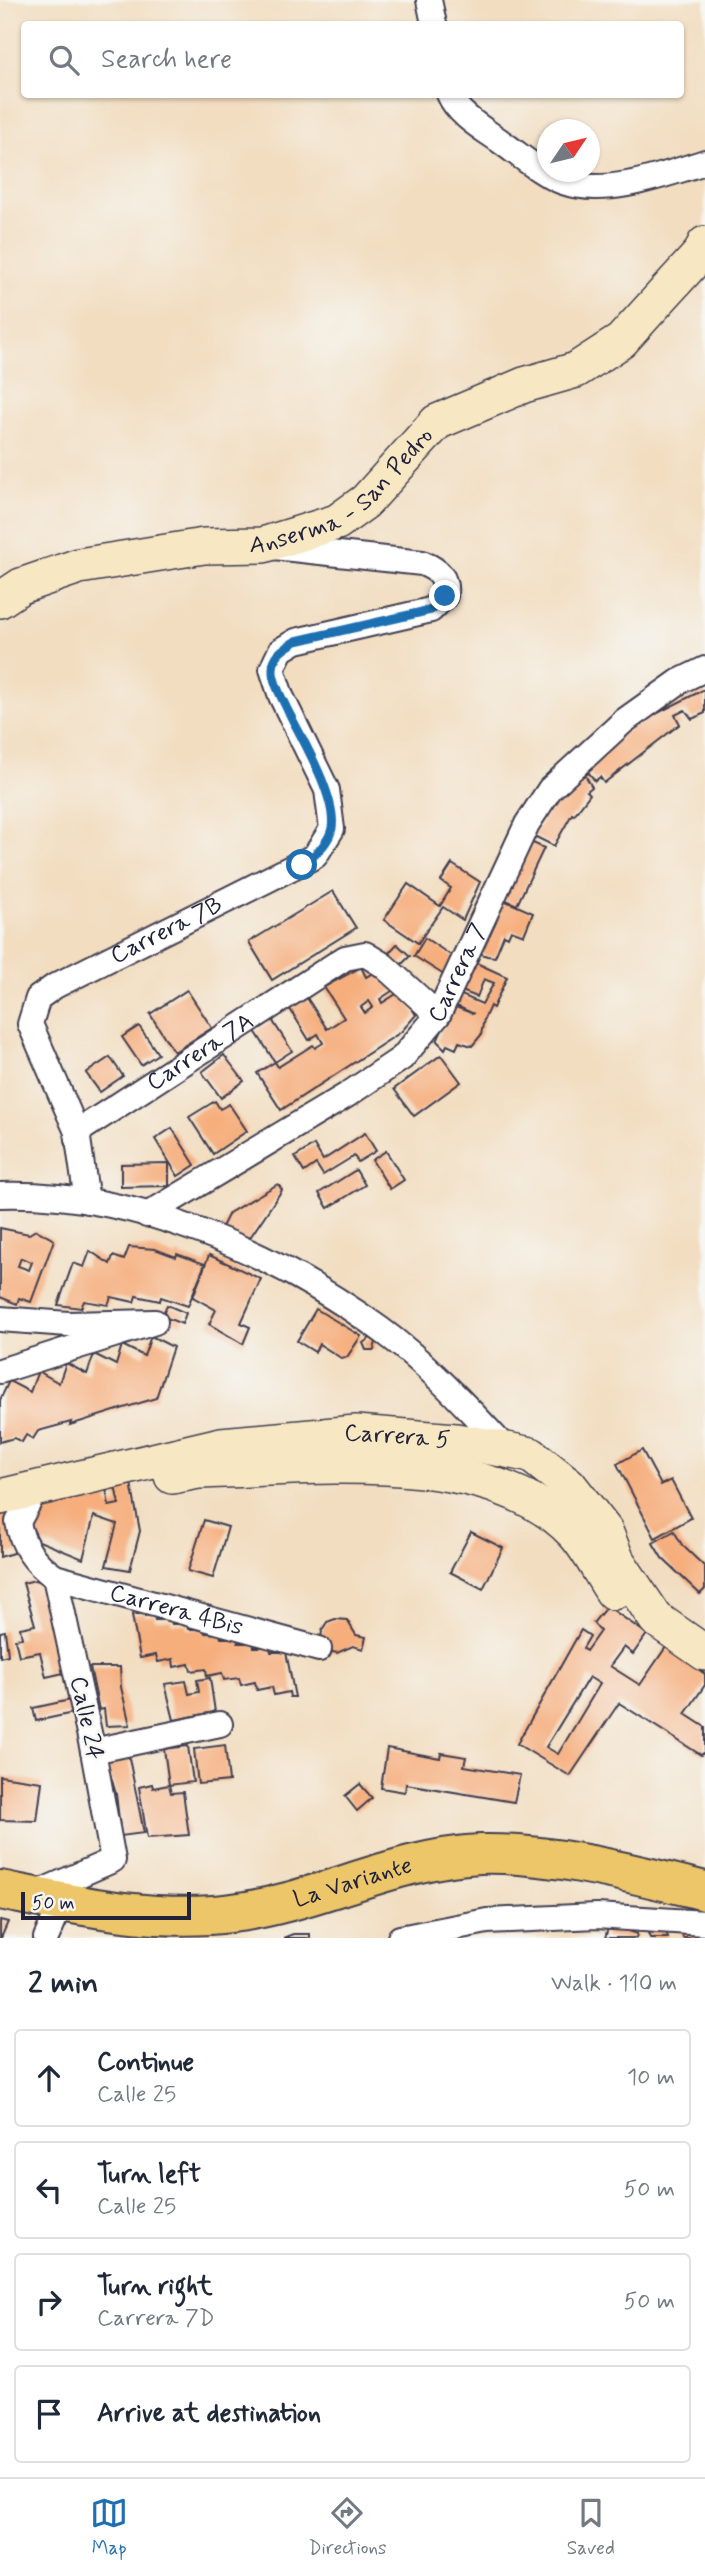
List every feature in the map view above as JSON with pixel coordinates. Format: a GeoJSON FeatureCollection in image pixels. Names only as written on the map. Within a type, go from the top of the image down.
{"type":"FeatureCollection","features":[{"type":"Feature","properties":{"kind":"main road","name":"La Variante"},"geometry":{"type":"LineString","coordinates":[[30,1896],[167,1916],[234,1913],[404,1867],[480,1854],[590,1864],[705,1891]]}},
{"type":"Feature","properties":{"kind":"street"},"geometry":{"type":"LineString","coordinates":[[429,0],[433,21]]}},
{"type":"Feature","properties":{"kind":"street"},"geometry":{"type":"LineString","coordinates":[[451,98],[457,108],[491,134],[564,183],[599,188],[660,176],[705,162]]}},
{"type":"Feature","properties":{"kind":"street","name":"Anserma - San Pedro"},"geometry":{"type":"LineString","coordinates":[[0,600],[21,586],[79,566],[204,546],[263,545],[337,522],[366,501],[437,422],[524,385],[576,370],[621,341],[704,251]]}},
{"type":"Feature","properties":{"kind":"street","name":"Carrera 7B"},"geometry":{"type":"LineString","coordinates":[[77,1132],[34,1035],[31,1015],[38,998],[55,986],[315,856],[332,829],[327,790],[281,696],[272,669],[281,650],[296,641],[431,610],[439,605],[446,587],[437,569],[422,563],[263,545]]}},
{"type":"Feature","properties":{"kind":"street","name":"Carrera 7"},"geometry":{"type":"LineString","coordinates":[[147,1215],[347,1095],[402,1058],[438,1015],[527,824],[550,789],[624,720],[680,681],[705,668]]}},
{"type":"Feature","properties":{"kind":"street","name":"Carrera 7A"},"geometry":{"type":"LineString","coordinates":[[77,1132],[321,971],[345,958],[365,954],[383,965],[438,1015]]}},
{"type":"Feature","properties":{"kind":"street"},"geometry":{"type":"LineString","coordinates":[[77,1132],[87,1201]]}},
{"type":"Feature","properties":{"kind":"street"},"geometry":{"type":"LineString","coordinates":[[0,1195],[87,1201],[147,1215],[229,1244],[318,1289],[381,1330],[447,1386],[507,1450]]}},
{"type":"Feature","properties":{"kind":"street"},"geometry":{"type":"LineString","coordinates":[[0,1319],[68,1324],[155,1322],[0,1371]]}},
{"type":"Feature","properties":{"kind":"street","name":"Carrera 5"},"geometry":{"type":"LineString","coordinates":[[10,1503],[221,1445],[274,1440],[356,1433],[456,1441],[531,1455],[569,1485],[587,1505],[605,1531],[635,1590],[656,1619],[690,1632],[705,1653]]}},
{"type":"Feature","properties":{"kind":"street","name":"Carrera 5"},"geometry":{"type":"LineString","coordinates":[[10,1503],[198,1471],[366,1466],[477,1478],[516,1492],[576,1535],[622,1606],[650,1633],[705,1672]]}},
{"type":"Feature","properties":{"kind":"street","name":"Calle 24"},"geometry":{"type":"LineString","coordinates":[[10,1503],[22,1539],[46,1570],[93,1751],[113,1860],[30,1896]]}},
{"type":"Feature","properties":{"kind":"street","name":"Carrera 4Bis"},"geometry":{"type":"LineString","coordinates":[[46,1570],[319,1650]]}},
{"type":"Feature","properties":{"kind":"street"},"geometry":{"type":"LineString","coordinates":[[93,1751],[220,1724]]}},
{"type":"Feature","properties":{"kind":"street"},"geometry":{"type":"LineString","coordinates":[[664,1881],[705,1917]]}},
{"type":"Feature","properties":{"kind":"street"},"geometry":{"type":"LineString","coordinates":[[30,1896],[46,1938]]}},
{"type":"Feature","properties":{"kind":"street"},"geometry":{"type":"LineString","coordinates":[[400,1938],[485,1930],[705,1923]]}},
{"type":"Feature","properties":{"kind":"building"},"geometry":{"type":"Polygon","coordinates":[[[705,689],[705,713],[692,719],[685,710],[675,715],[680,724],[604,783],[600,777],[595,781],[589,773],[585,775],[592,787],[587,791],[590,794],[574,815],[572,814],[554,846],[534,836],[569,774],[656,710],[658,713],[705,689]]]}},
{"type":"Feature","properties":{"kind":"building"},"geometry":{"type":"Polygon","coordinates":[[[524,839],[544,848],[517,905],[499,897],[524,839]]]}},
{"type":"Feature","properties":{"kind":"building"},"geometry":{"type":"Polygon","coordinates":[[[452,864],[480,882],[463,920],[443,907],[418,943],[384,920],[408,884],[440,906],[451,888],[441,881],[452,864]]]}},
{"type":"Feature","properties":{"kind":"building"},"geometry":{"type":"Polygon","coordinates":[[[333,891],[356,928],[272,980],[249,942],[333,891]]]}},
{"type":"Feature","properties":{"kind":"building"},"geometry":{"type":"Polygon","coordinates":[[[499,898],[533,913],[524,935],[511,930],[508,937],[504,935],[495,957],[487,956],[476,952],[499,898]]]}},
{"type":"Feature","properties":{"kind":"building"},"geometry":{"type":"Polygon","coordinates":[[[425,938],[455,958],[444,975],[414,956],[425,938]]]}},
{"type":"Feature","properties":{"kind":"building"},"geometry":{"type":"Polygon","coordinates":[[[397,944],[410,956],[397,969],[385,957],[397,944]]]}},
{"type":"Feature","properties":{"kind":"building"},"geometry":{"type":"Polygon","coordinates":[[[472,961],[507,977],[493,1008],[490,1006],[484,1019],[481,1035],[472,1046],[459,1042],[456,1049],[447,1045],[445,1049],[437,1041],[453,1006],[474,1014],[452,1004],[457,993],[482,1004],[494,983],[484,979],[477,997],[459,990],[472,961]]]}},
{"type":"Feature","properties":{"kind":"building"},"geometry":{"type":"Polygon","coordinates":[[[361,967],[366,977],[376,971],[398,987],[380,999],[382,1003],[401,991],[416,1015],[401,1032],[281,1110],[257,1073],[275,1062],[278,1067],[313,1045],[315,1048],[323,1043],[318,1034],[309,1040],[290,1009],[307,998],[327,1029],[344,1018],[324,987],[361,967]],[[369,1001],[361,1007],[365,1013],[373,1007],[369,1001]]]}},
{"type":"Feature","properties":{"kind":"building"},"geometry":{"type":"Polygon","coordinates":[[[187,990],[212,1028],[174,1052],[150,1014],[187,990]]]}},
{"type":"Feature","properties":{"kind":"building"},"geometry":{"type":"Polygon","coordinates":[[[273,1020],[292,1051],[275,1062],[255,1031],[273,1020]]]}},
{"type":"Feature","properties":{"kind":"building"},"geometry":{"type":"Polygon","coordinates":[[[139,1026],[158,1054],[141,1065],[122,1037],[139,1026]]]}},
{"type":"Feature","properties":{"kind":"building"},"geometry":{"type":"Polygon","coordinates":[[[224,1055],[244,1081],[221,1098],[202,1072],[224,1055]]]}},
{"type":"Feature","properties":{"kind":"building"},"geometry":{"type":"Polygon","coordinates":[[[441,1055],[461,1082],[414,1116],[394,1089],[441,1055]]]}},
{"type":"Feature","properties":{"kind":"building"},"geometry":{"type":"Polygon","coordinates":[[[110,1057],[123,1076],[100,1092],[86,1073],[110,1057]]]}},
{"type":"Feature","properties":{"kind":"building"},"geometry":{"type":"Polygon","coordinates":[[[215,1101],[220,1109],[229,1104],[247,1131],[213,1154],[189,1117],[215,1101]]]}},
{"type":"Feature","properties":{"kind":"building"},"geometry":{"type":"Polygon","coordinates":[[[172,1128],[195,1165],[178,1176],[155,1139],[172,1128]]]}},
{"type":"Feature","properties":{"kind":"building"},"geometry":{"type":"Polygon","coordinates":[[[365,1133],[376,1151],[358,1162],[354,1156],[323,1175],[316,1164],[304,1172],[295,1157],[314,1145],[323,1160],[365,1133]]]}},
{"type":"Feature","properties":{"kind":"building"},"geometry":{"type":"Polygon","coordinates":[[[386,1151],[404,1180],[390,1189],[372,1160],[386,1151]]]}},
{"type":"Feature","properties":{"kind":"building"},"geometry":{"type":"Polygon","coordinates":[[[169,1163],[169,1186],[121,1187],[121,1164],[169,1163]]]}},
{"type":"Feature","properties":{"kind":"building"},"geometry":{"type":"Polygon","coordinates":[[[356,1170],[365,1185],[328,1208],[319,1193],[356,1170]]]}},
{"type":"Feature","properties":{"kind":"building"},"geometry":{"type":"Polygon","coordinates":[[[278,1184],[282,1190],[247,1242],[220,1231],[229,1213],[278,1184]]]}},
{"type":"Feature","properties":{"kind":"building"},"geometry":{"type":"Polygon","coordinates":[[[0,1228],[29,1234],[36,1230],[54,1240],[31,1302],[19,1298],[17,1304],[0,1297],[0,1228]],[[21,1258],[18,1266],[29,1270],[32,1262],[21,1258]]]}},
{"type":"Feature","properties":{"kind":"building"},"geometry":{"type":"Polygon","coordinates":[[[129,1247],[155,1249],[205,1264],[188,1306],[161,1297],[160,1301],[136,1296],[134,1302],[111,1297],[108,1305],[84,1301],[81,1308],[58,1305],[73,1263],[84,1267],[90,1251],[110,1264],[113,1256],[124,1260],[129,1247]]]}},
{"type":"Feature","properties":{"kind":"building"},"geometry":{"type":"Polygon","coordinates":[[[209,1255],[261,1279],[241,1323],[250,1327],[243,1344],[209,1324],[216,1310],[193,1297],[209,1255]]]}},
{"type":"Feature","properties":{"kind":"building"},"geometry":{"type":"Polygon","coordinates":[[[167,1305],[186,1313],[182,1324],[162,1316],[167,1305]]]}},
{"type":"Feature","properties":{"kind":"building"},"geometry":{"type":"Polygon","coordinates":[[[316,1309],[361,1336],[347,1357],[341,1358],[319,1344],[315,1352],[297,1341],[316,1309]]]}},
{"type":"Feature","properties":{"kind":"building"},"geometry":{"type":"Polygon","coordinates":[[[151,1336],[173,1347],[156,1398],[70,1425],[71,1422],[38,1431],[33,1439],[26,1435],[22,1442],[14,1438],[0,1442],[0,1400],[9,1381],[30,1392],[38,1371],[59,1383],[66,1363],[87,1374],[94,1354],[116,1365],[122,1345],[144,1356],[151,1336]]]}},
{"type":"Feature","properties":{"kind":"building"},"geometry":{"type":"Polygon","coordinates":[[[370,1338],[376,1342],[374,1350],[366,1350],[363,1343],[370,1338]]]}},
{"type":"Feature","properties":{"kind":"building"},"geometry":{"type":"Polygon","coordinates":[[[642,1450],[661,1485],[671,1480],[691,1518],[655,1538],[617,1464],[642,1450]]]}},
{"type":"Feature","properties":{"kind":"building"},"geometry":{"type":"Polygon","coordinates":[[[131,1483],[140,1531],[130,1570],[106,1566],[117,1524],[94,1516],[83,1559],[39,1541],[33,1529],[29,1528],[36,1506],[106,1488],[109,1506],[119,1504],[115,1486],[131,1483]]]}},
{"type":"Feature","properties":{"kind":"building"},"geometry":{"type":"Polygon","coordinates":[[[8,1508],[20,1551],[0,1557],[0,1510],[8,1508]]]}},
{"type":"Feature","properties":{"kind":"building"},"geometry":{"type":"Polygon","coordinates":[[[204,1520],[228,1527],[213,1578],[188,1571],[204,1520]]]}},
{"type":"Feature","properties":{"kind":"building"},"geometry":{"type":"Polygon","coordinates":[[[674,1531],[682,1545],[705,1567],[705,1589],[700,1594],[662,1558],[653,1543],[674,1531]]]}},
{"type":"Feature","properties":{"kind":"building"},"geometry":{"type":"Polygon","coordinates":[[[471,1532],[503,1548],[483,1589],[450,1572],[471,1532]]]}},
{"type":"Feature","properties":{"kind":"building"},"geometry":{"type":"Polygon","coordinates":[[[35,1580],[47,1583],[68,1672],[46,1677],[40,1652],[19,1656],[15,1639],[22,1638],[20,1628],[35,1625],[23,1583],[35,1580]]]}},
{"type":"Feature","properties":{"kind":"building"},"geometry":{"type":"Polygon","coordinates":[[[607,1606],[647,1634],[633,1654],[624,1647],[610,1666],[640,1685],[666,1647],[705,1674],[705,1685],[685,1714],[705,1727],[705,1752],[701,1755],[619,1703],[570,1776],[517,1744],[581,1630],[590,1636],[583,1648],[586,1651],[600,1631],[593,1623],[607,1606]],[[589,1677],[546,1747],[558,1754],[600,1684],[589,1677]]]}},
{"type":"Feature","properties":{"kind":"building"},"geometry":{"type":"Polygon","coordinates":[[[145,1613],[145,1616],[154,1615],[155,1620],[187,1624],[188,1629],[204,1629],[205,1633],[220,1634],[221,1638],[237,1638],[238,1643],[270,1647],[271,1652],[286,1652],[295,1697],[290,1697],[289,1692],[274,1695],[272,1687],[257,1690],[255,1682],[241,1685],[239,1678],[224,1680],[222,1673],[207,1676],[206,1669],[191,1671],[189,1664],[174,1667],[173,1659],[158,1662],[156,1655],[140,1658],[132,1615],[145,1613]]]}},
{"type":"Feature","properties":{"kind":"building"},"geometry":{"type":"Polygon","coordinates":[[[335,1619],[347,1620],[356,1635],[366,1637],[363,1649],[353,1646],[337,1653],[329,1651],[321,1639],[322,1630],[327,1622],[335,1619]]]}},
{"type":"Feature","properties":{"kind":"building"},"geometry":{"type":"Polygon","coordinates":[[[5,1631],[8,1655],[0,1657],[0,1632],[5,1631]]]}},
{"type":"Feature","properties":{"kind":"building"},"geometry":{"type":"Polygon","coordinates":[[[90,1667],[120,1667],[121,1687],[130,1725],[106,1726],[104,1709],[99,1710],[90,1667]]]}},
{"type":"Feature","properties":{"kind":"building"},"geometry":{"type":"Polygon","coordinates":[[[210,1678],[215,1712],[174,1720],[165,1684],[186,1681],[189,1694],[199,1692],[197,1680],[210,1678]]]}},
{"type":"Feature","properties":{"kind":"building"},"geometry":{"type":"Polygon","coordinates":[[[75,1699],[78,1712],[36,1721],[33,1708],[75,1699]]]}},
{"type":"Feature","properties":{"kind":"building"},"geometry":{"type":"Polygon","coordinates":[[[225,1745],[229,1781],[198,1784],[194,1749],[225,1745]]]}},
{"type":"Feature","properties":{"kind":"building"},"geometry":{"type":"Polygon","coordinates":[[[188,1746],[193,1782],[169,1785],[164,1749],[188,1746]]]}},
{"type":"Feature","properties":{"kind":"building"},"geometry":{"type":"Polygon","coordinates":[[[387,1748],[440,1758],[441,1753],[466,1757],[464,1766],[520,1775],[514,1802],[406,1784],[405,1792],[381,1788],[387,1748]]]}},
{"type":"Feature","properties":{"kind":"building"},"geometry":{"type":"Polygon","coordinates":[[[128,1753],[144,1833],[121,1836],[116,1794],[105,1757],[128,1753]]]}},
{"type":"Feature","properties":{"kind":"building"},"geometry":{"type":"Polygon","coordinates":[[[0,1776],[42,1782],[37,1821],[0,1820],[0,1776]]]}},
{"type":"Feature","properties":{"kind":"building"},"geometry":{"type":"Polygon","coordinates":[[[152,1784],[153,1788],[169,1785],[171,1793],[183,1792],[189,1835],[147,1838],[139,1787],[152,1784]]]}},
{"type":"Feature","properties":{"kind":"building"},"geometry":{"type":"Polygon","coordinates":[[[360,1784],[372,1798],[357,1811],[345,1796],[360,1784]]]}},
{"type":"Feature","properties":{"kind":"building"},"geometry":{"type":"Polygon","coordinates":[[[0,1920],[8,1922],[1,1938],[0,1938],[0,1920]]]}},
{"type":"Feature","properties":{"kind":"building"},"geometry":{"type":"Polygon","coordinates":[[[609,1925],[637,1934],[636,1938],[605,1938],[609,1925]]]}},
{"type":"Feature","properties":{"kind":"building"},"geometry":{"type":"Polygon","coordinates":[[[665,1929],[668,1938],[650,1938],[648,1933],[665,1929]]]}},
{"type":"Feature","properties":{"kind":"building"},"geometry":{"type":"Polygon","coordinates":[[[681,1932],[705,1934],[705,1938],[683,1938],[681,1932]]]}},
{"type":"Feature","properties":{"kind":"building"},"geometry":{"type":"Polygon","coordinates":[[[293,1934],[310,1934],[310,1938],[283,1938],[293,1934]]]}},
{"type":"Feature","properties":{"kind":"route"},"geometry":{"type":"LineString","coordinates":[[302,865],[315,856],[332,829],[327,790],[281,696],[272,669],[275,658],[281,650],[296,641],[431,610],[439,605],[445,596]]}}]}
